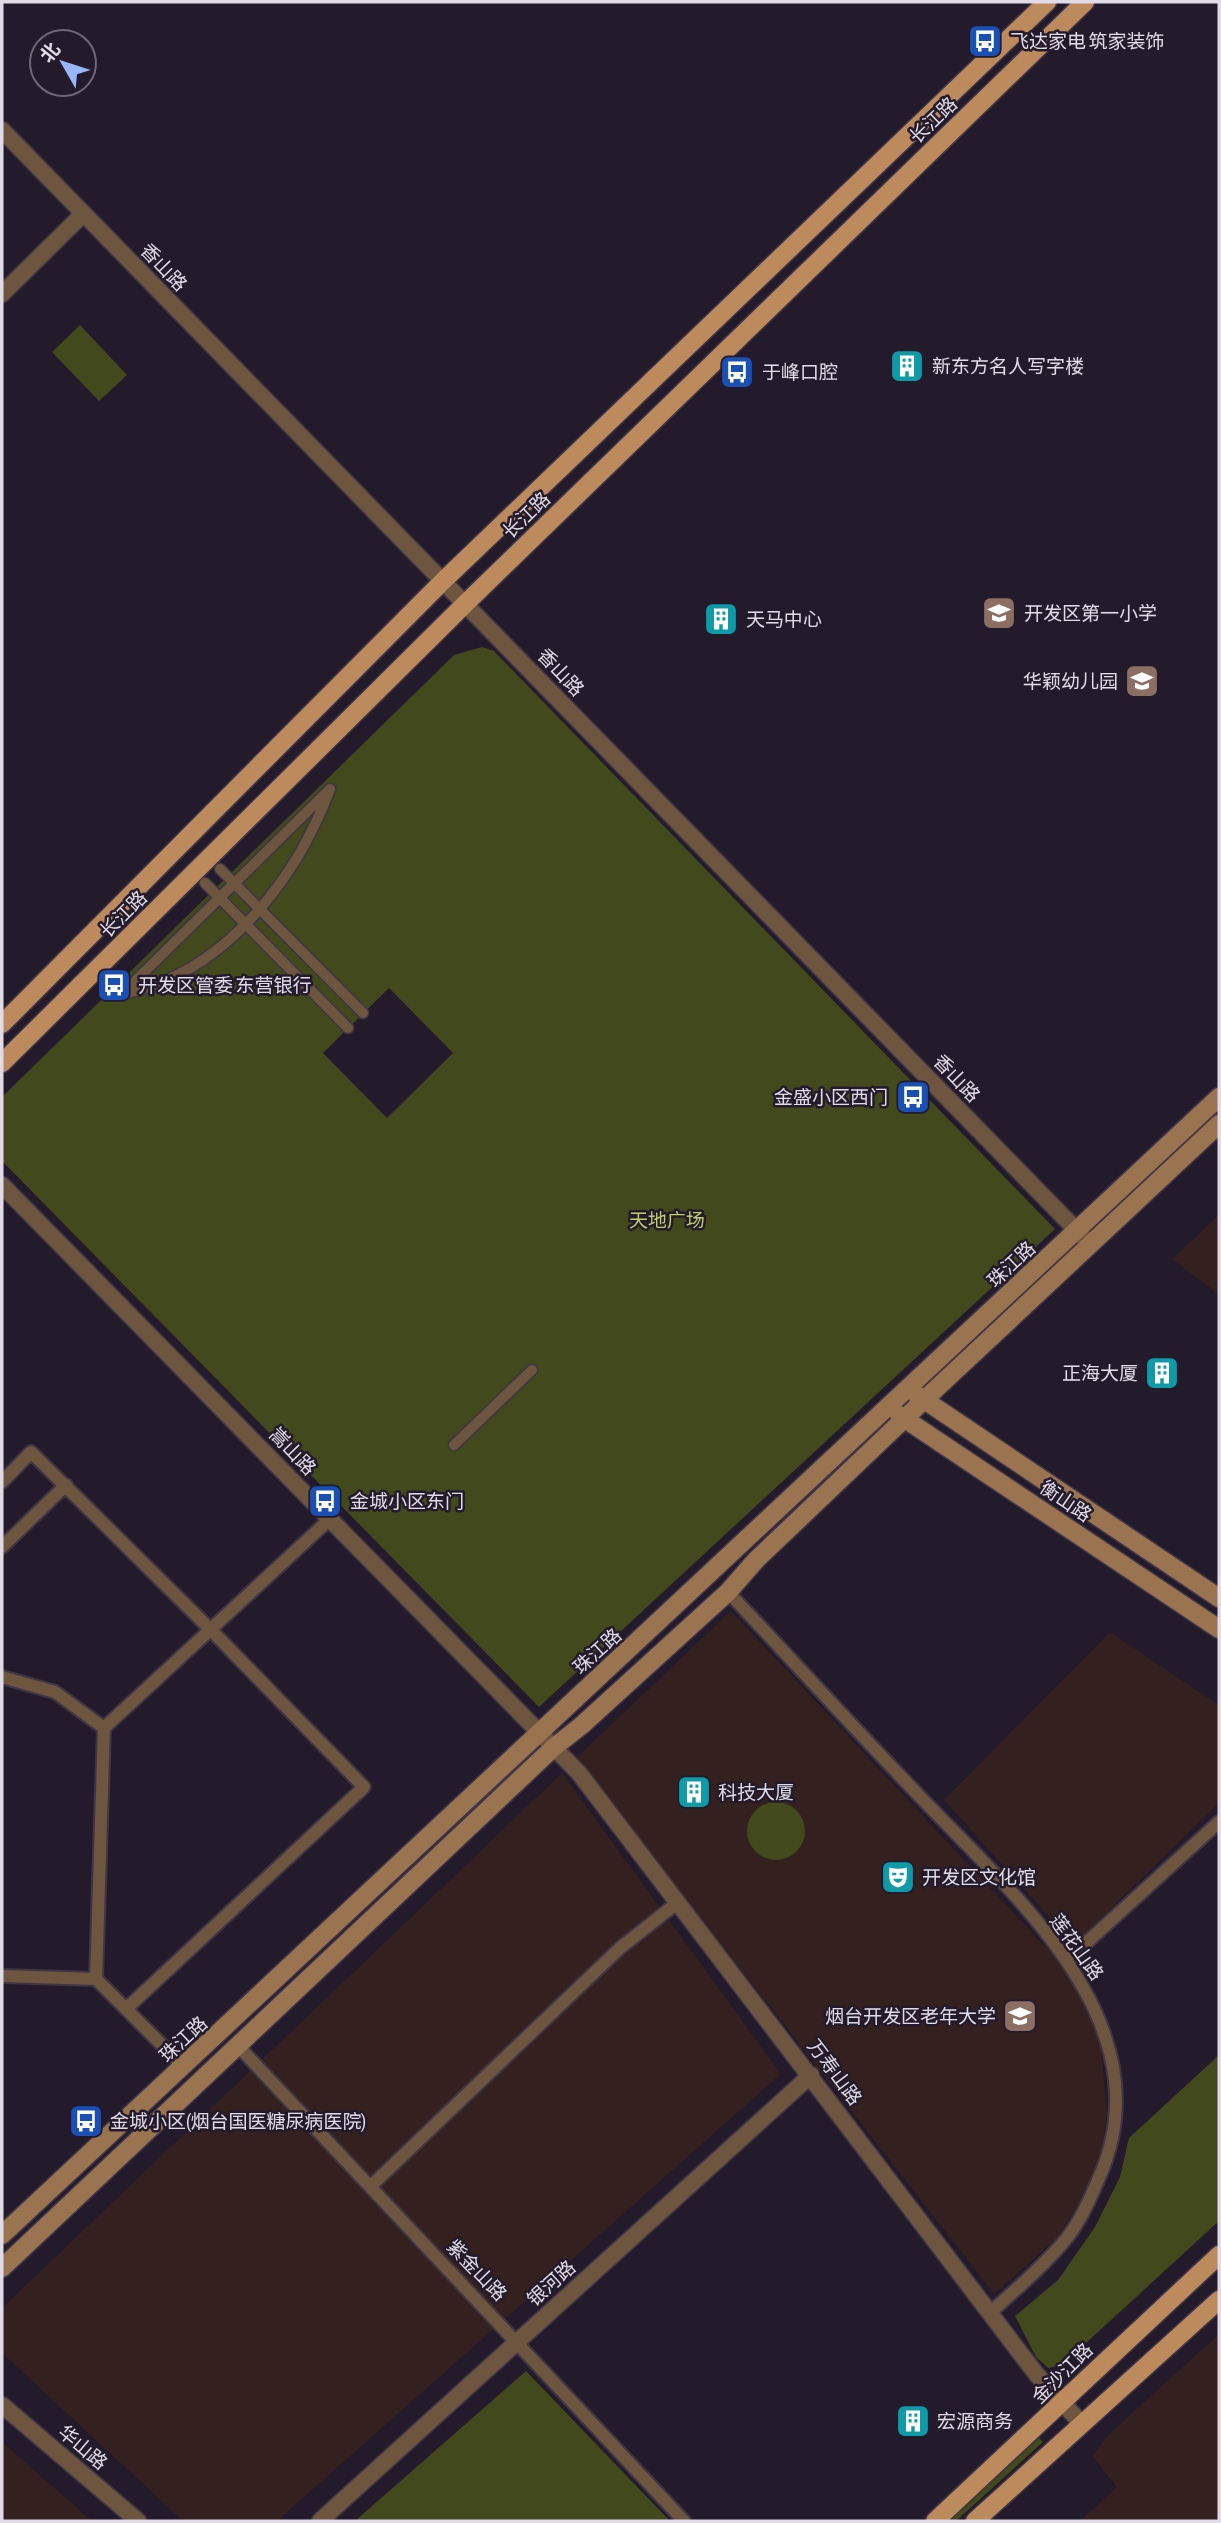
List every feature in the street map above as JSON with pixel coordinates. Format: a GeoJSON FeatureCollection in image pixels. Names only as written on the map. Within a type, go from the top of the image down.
{"type":"FeatureCollection","features":[{"type":"Feature","properties":{"kind":"main road","name":"长江路"},"geometry":{"type":"LineString","coordinates":[[2,1024],[443,581],[1047,2]]}},
{"type":"Feature","properties":{"kind":"main road","name":"长江路"},"geometry":{"type":"LineString","coordinates":[[2,1063],[466,603],[1085,2]]}},
{"type":"Feature","properties":{"kind":"main road","name":"珠江路"},"geometry":{"type":"LineString","coordinates":[[2,2235],[1219,1097]]}},
{"type":"Feature","properties":{"kind":"main road"},"geometry":{"type":"LineString","coordinates":[[2,2268],[239,2047],[552,1748],[582,1725],[728,1592],[756,1560],[1219,1124]]}},
{"type":"Feature","properties":{"kind":"main road","name":"衡山路"},"geometry":{"type":"LineString","coordinates":[[909,1389],[1219,1598]]}},
{"type":"Feature","properties":{"kind":"main road","name":"衡山路"},"geometry":{"type":"LineString","coordinates":[[890,1407],[1219,1629]]}},
{"type":"Feature","properties":{"kind":"main road","name":"金沙江路"},"geometry":{"type":"LineString","coordinates":[[935,2521],[1219,2255]]}},
{"type":"Feature","properties":{"kind":"main road"},"geometry":{"type":"LineString","coordinates":[[975,2521],[1219,2300]]}},
{"type":"Feature","properties":{"kind":"street","name":"香山路"},"geometry":{"type":"LineString","coordinates":[[2,130],[1090,1244]]}},
{"type":"Feature","properties":{"kind":"street"},"geometry":{"type":"LineString","coordinates":[[2,295],[83,214]]}},
{"type":"Feature","properties":{"kind":"street"},"geometry":{"type":"LineString","coordinates":[[330,789],[318,820],[261,910],[246,925],[196,963],[141,990],[122,994],[330,789]]}},
{"type":"Feature","properties":{"kind":"street"},"geometry":{"type":"LineString","coordinates":[[220,869],[363,1013]]}},
{"type":"Feature","properties":{"kind":"street"},"geometry":{"type":"LineString","coordinates":[[205,883],[348,1028]]}},
{"type":"Feature","properties":{"kind":"street","name":"嵩山路"},"geometry":{"type":"LineString","coordinates":[[2,1185],[552,1748]]}},
{"type":"Feature","properties":{"kind":"street"},"geometry":{"type":"LineString","coordinates":[[454,1445],[532,1370]]}},
{"type":"Feature","properties":{"kind":"street"},"geometry":{"type":"LineString","coordinates":[[2,1482],[31,1452],[212,1630],[364,1787],[127,2009]]}},
{"type":"Feature","properties":{"kind":"street"},"geometry":{"type":"LineString","coordinates":[[2,1547],[66,1485]]}},
{"type":"Feature","properties":{"kind":"street"},"geometry":{"type":"LineString","coordinates":[[96,1979],[104,1728],[330,1519]]}},
{"type":"Feature","properties":{"kind":"street","name":"莲花山路"},"geometry":{"type":"LineString","coordinates":[[728,1592],[851,1726],[990,1868],[1065,1958],[1083,1984],[1106,2032],[1116,2090],[1111,2145],[1091,2197],[1068,2237],[990,2313]]}},
{"type":"Feature","properties":{"kind":"street"},"geometry":{"type":"LineString","coordinates":[[2,1676],[55,1692],[104,1728]]}},
{"type":"Feature","properties":{"kind":"street","name":"万寿山路"},"geometry":{"type":"LineString","coordinates":[[552,1748],[579,1773],[990,2313],[1082,2424]]}},
{"type":"Feature","properties":{"kind":"street"},"geometry":{"type":"LineString","coordinates":[[1065,1958],[1085,1944],[1219,1822]]}},
{"type":"Feature","properties":{"kind":"street"},"geometry":{"type":"LineString","coordinates":[[370,2186],[620,1948],[677,1903]]}},
{"type":"Feature","properties":{"kind":"street"},"geometry":{"type":"LineString","coordinates":[[2,1976],[96,1979],[184,2067]]}},
{"type":"Feature","properties":{"kind":"street","name":"紫金山路"},"geometry":{"type":"LineString","coordinates":[[239,2047],[684,2521]]}},
{"type":"Feature","properties":{"kind":"street","name":"银河路"},"geometry":{"type":"LineString","coordinates":[[320,2521],[811,2075]]}},
{"type":"Feature","properties":{"kind":"street","name":"华山路"},"geometry":{"type":"LineString","coordinates":[[2,2405],[138,2521]]}},
{"type":"Feature","properties":{"kind":"shaded area"},"geometry":{"type":"Polygon","coordinates":[[[1219,1215],[1219,1295],[1172,1259],[1219,1215]]]}},
{"type":"Feature","properties":{"kind":"shaded area"},"geometry":{"type":"Polygon","coordinates":[[[731,1611],[1068,1971],[1100,2038],[1107,2111],[1099,2172],[1057,2238],[994,2294],[576,1758],[731,1611]]]}},
{"type":"Feature","properties":{"kind":"shaded area"},"geometry":{"type":"Polygon","coordinates":[[[1110,1632],[1219,1705],[1219,1803],[1081,1938],[1069,1939],[944,1800],[1110,1632]]]}},
{"type":"Feature","properties":{"kind":"shaded area"},"geometry":{"type":"Polygon","coordinates":[[[562,1773],[781,2074],[277,2521],[183,2521],[2,2353],[2,2308],[562,1773]]]}},
{"type":"Feature","properties":{"kind":"shaded area"},"geometry":{"type":"Polygon","coordinates":[[[1219,2334],[1219,2521],[1080,2521],[1117,2487],[1092,2456],[1110,2433],[1219,2334]]]}},
{"type":"Feature","properties":{"kind":"shaded area"},"geometry":{"type":"Polygon","coordinates":[[[2,2442],[92,2521],[2,2521],[2,2442]]]}},
{"type":"Feature","properties":{"kind":"green space"},"geometry":{"type":"Polygon","coordinates":[[[80,325],[127,375],[99,401],[52,352],[80,325]]]}},
{"type":"Feature","properties":{"kind":"green space","name":"天地广场"},"geometry":{"type":"Polygon","coordinates":[[[482,647],[494,651],[1055,1229],[539,1707],[2,1161],[2,1097],[454,655],[482,647]],[[389,988],[323,1053],[387,1118],[453,1053],[389,988]]]}},
{"type":"Feature","properties":{"kind":"green space"},"geometry":{"type":"Polygon","coordinates":[[[770,1802],[782,1802],[797,1810],[805,1825],[805,1837],[797,1852],[782,1860],[770,1860],[755,1852],[747,1837],[747,1825],[755,1810],[770,1802]]]}},
{"type":"Feature","properties":{"kind":"green space"},"geometry":{"type":"Polygon","coordinates":[[[1219,2055],[1219,2221],[1062,2365],[1048,2368],[1036,2357],[1015,2316],[1058,2280],[1095,2227],[1120,2177],[1129,2138],[1219,2055]]]}},
{"type":"Feature","properties":{"kind":"green space"},"geometry":{"type":"Polygon","coordinates":[[[526,2371],[670,2521],[355,2521],[526,2371]]]}},
{"type":"Feature","properties":{"kind":"green space"},"geometry":{"type":"Polygon","coordinates":[[[1039,2438],[1043,2442],[956,2521],[948,2521],[1039,2438]]]}},
{"type":"Feature","properties":{"kind":"place","name":"飞达家电 筑家装饰"},"geometry":{"type":"Point","coordinates":[985,41]}},
{"type":"Feature","properties":{"kind":"place","name":"新东方名人写字楼"},"geometry":{"type":"Point","coordinates":[907,366]}},
{"type":"Feature","properties":{"kind":"place","name":"于峰口腔"},"geometry":{"type":"Point","coordinates":[737,372]}},
{"type":"Feature","properties":{"kind":"place","name":"开发区第一小学"},"geometry":{"type":"Point","coordinates":[999,613]}},
{"type":"Feature","properties":{"kind":"place","name":"天马中心"},"geometry":{"type":"Point","coordinates":[721,619]}},
{"type":"Feature","properties":{"kind":"place","name":"华颖幼儿园"},"geometry":{"type":"Point","coordinates":[1142,681]}},
{"type":"Feature","properties":{"kind":"place","name":"开发区管委 东营银行"},"geometry":{"type":"Point","coordinates":[114,985]}},
{"type":"Feature","properties":{"kind":"place","name":"金盛小区西门"},"geometry":{"type":"Point","coordinates":[913,1097]}},
{"type":"Feature","properties":{"kind":"place","name":"正海大厦"},"geometry":{"type":"Point","coordinates":[1162,1373]}},
{"type":"Feature","properties":{"kind":"place","name":"金城小区东门"},"geometry":{"type":"Point","coordinates":[325,1501]}},
{"type":"Feature","properties":{"kind":"place","name":"科技大厦"},"geometry":{"type":"Point","coordinates":[694,1792]}},
{"type":"Feature","properties":{"kind":"place","name":"开发区文化馆"},"geometry":{"type":"Point","coordinates":[898,1877]}},
{"type":"Feature","properties":{"kind":"place","name":"烟台开发区老年大学"},"geometry":{"type":"Point","coordinates":[1020,2016]}},
{"type":"Feature","properties":{"kind":"place","name":"金城小区(烟台国医糖尿病医院)"},"geometry":{"type":"Point","coordinates":[86,2121]}},
{"type":"Feature","properties":{"kind":"place","name":"宏源商务"},"geometry":{"type":"Point","coordinates":[913,2421]}}]}
